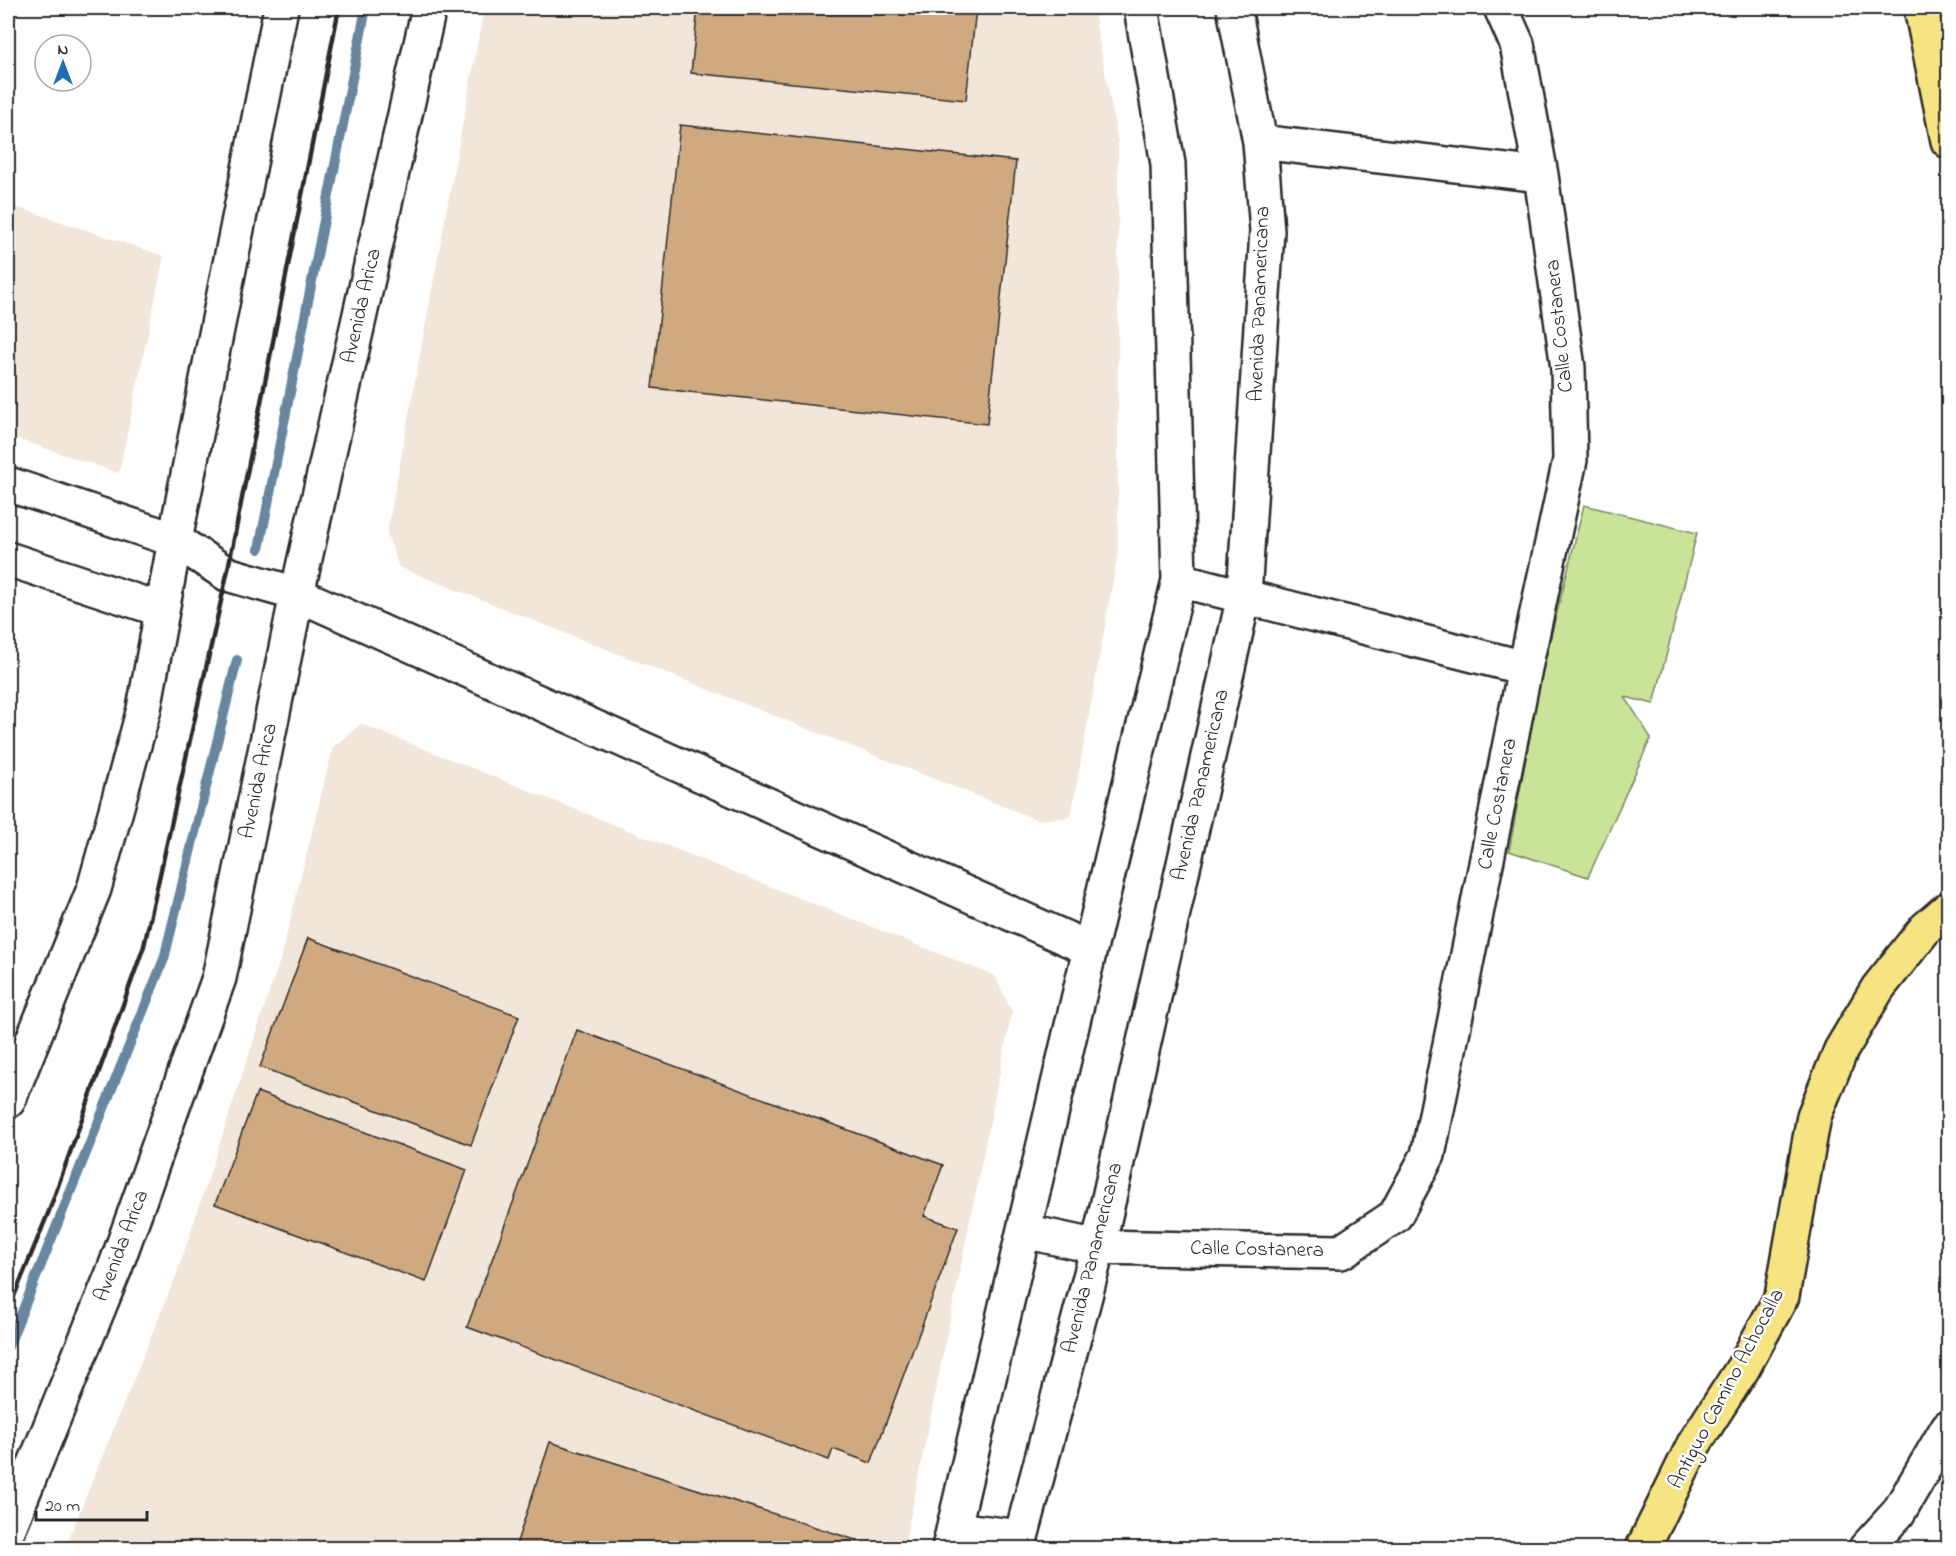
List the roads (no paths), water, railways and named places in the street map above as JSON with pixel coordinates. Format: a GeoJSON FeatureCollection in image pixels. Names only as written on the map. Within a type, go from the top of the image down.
{"type":"FeatureCollection","features":[{"type":"Feature","properties":{"kind":"main road"},"geometry":{"type":"LineString","coordinates":[[1921,8],[1948,141]]}},
{"type":"Feature","properties":{"kind":"main road","name":"Antiguo Camino Achocalla"},"geometry":{"type":"LineString","coordinates":[[1643,1548],[1694,1444],[1743,1368],[1782,1296],[1814,1116],[1841,1050],[1878,988],[1925,929],[1948,909]]}},
{"type":"Feature","properties":{"kind":"street"},"geometry":{"type":"LineString","coordinates":[[8,1101],[94,889],[144,709],[175,540],[281,8]]}},
{"type":"Feature","properties":{"kind":"street","name":"Avenida Arica"},"geometry":{"type":"LineString","coordinates":[[8,1530],[115,1268],[219,978],[297,594],[429,8]]}},
{"type":"Feature","properties":{"kind":"street"},"geometry":{"type":"LineString","coordinates":[[1021,1543],[952,1539],[1179,580],[1168,164],[1141,8]]}},
{"type":"Feature","properties":{"kind":"street","name":"Avenida Panamericana"},"geometry":{"type":"LineString","coordinates":[[1021,1543],[1098,1247],[1244,596],[1267,231],[1260,142],[1234,8]]}},
{"type":"Feature","properties":{"kind":"street","name":"Calle Costanera"},"geometry":{"type":"LineString","coordinates":[[1024,1231],[1098,1247],[1341,1252],[1395,1216],[1428,1155],[1525,668],[1570,460],[1568,368],[1541,175],[1517,44],[1501,8]]}},
{"type":"Feature","properties":{"kind":"street"},"geometry":{"type":"LineString","coordinates":[[1260,142],[1541,175]]}},
{"type":"Feature","properties":{"kind":"street"},"geometry":{"type":"LineString","coordinates":[[8,484],[175,540],[227,574],[297,594],[1090,949]]}},
{"type":"Feature","properties":{"kind":"street"},"geometry":{"type":"LineString","coordinates":[[8,559],[162,610]]}},
{"type":"Feature","properties":{"kind":"street"},"geometry":{"type":"LineString","coordinates":[[1179,580],[1525,668]]}},
{"type":"Feature","properties":{"kind":"street"},"geometry":{"type":"LineString","coordinates":[[1866,1548],[1898,1513],[1948,1427]]}},
{"type":"Feature","properties":{"kind":"waterway"},"geometry":{"type":"LineString","coordinates":[[259,549],[366,8]]}},
{"type":"Feature","properties":{"kind":"waterway"},"geometry":{"type":"LineString","coordinates":[[8,1347],[164,959],[237,660]]}},
{"type":"Feature","properties":{"kind":"railway"},"geometry":{"type":"LineString","coordinates":[[8,1311],[49,1211],[144,946],[227,574],[339,8]]}}]}
